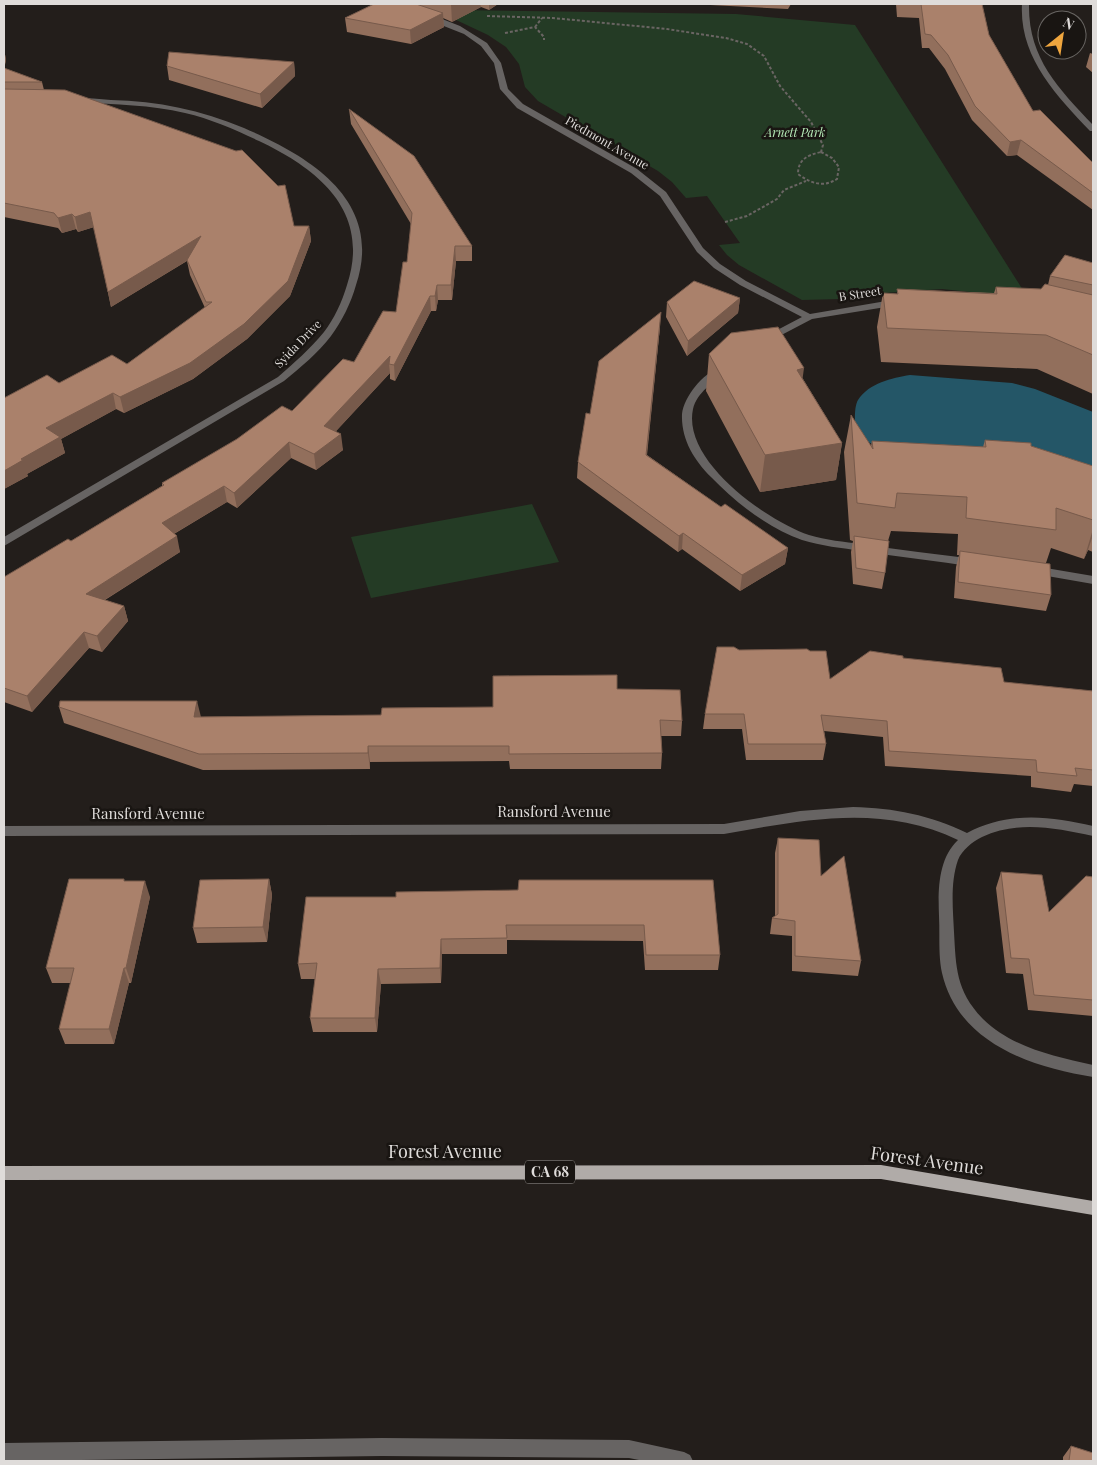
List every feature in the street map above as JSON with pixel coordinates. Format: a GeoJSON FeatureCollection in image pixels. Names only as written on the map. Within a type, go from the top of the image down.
{"type":"FeatureCollection","features":[{"type":"Feature","properties":{"kind":"main road","name":"Forest Avenue"},"geometry":{"type":"LineString","coordinates":[[4,1173],[881,1172],[1093,1208]]}},
{"type":"Feature","properties":{"kind":"street"},"geometry":{"type":"LineString","coordinates":[[1025,4],[1023,16],[1029,46],[1036,62],[1054,86],[1093,129]]}},
{"type":"Feature","properties":{"kind":"street","name":"Piedmont Avenue"},"geometry":{"type":"LineString","coordinates":[[422,15],[468,34],[483,44],[495,57],[500,69],[501,82],[508,95],[520,106],[634,171],[663,194],[700,250],[716,266],[743,283],[809,317]]}},
{"type":"Feature","properties":{"kind":"street","name":"Syida Drive"},"geometry":{"type":"LineString","coordinates":[[4,542],[281,379],[311,352],[330,330],[343,309],[350,291],[357,259],[358,245],[353,224],[343,201],[326,180],[306,164],[276,146],[232,126],[178,109],[131,103],[70,101]]}},
{"type":"Feature","properties":{"kind":"street","name":"B Street"},"geometry":{"type":"LineString","coordinates":[[755,346],[809,317],[912,300]]}},
{"type":"Feature","properties":{"kind":"street"},"geometry":{"type":"LineString","coordinates":[[728,363],[709,379],[696,394],[688,409],[686,424],[688,440],[697,456],[751,507],[788,529],[828,543],[986,564]]}},
{"type":"Feature","properties":{"kind":"street"},"geometry":{"type":"LineString","coordinates":[[1026,569],[1093,580]]}},
{"type":"Feature","properties":{"kind":"street","name":"Ransford Avenue"},"geometry":{"type":"LineString","coordinates":[[4,831],[724,829],[809,815],[862,812],[900,816],[930,822],[968,839]]}},
{"type":"Feature","properties":{"kind":"street"},"geometry":{"type":"LineString","coordinates":[[1093,831],[1052,823],[1018,820],[992,826],[968,839],[955,852],[946,886],[949,972],[958,996],[979,1024],[1008,1046],[1036,1059],[1093,1071]]}},
{"type":"Feature","properties":{"kind":"street"},"geometry":{"type":"LineString","coordinates":[[4,1452],[382,1447],[629,1449],[684,1461]]}},
{"type":"Feature","properties":{"kind":"path"},"geometry":{"type":"LineString","coordinates":[[481,16],[543,18],[667,29],[726,38],[747,44],[764,56],[780,86],[811,122],[823,146],[821,152]]}},
{"type":"Feature","properties":{"kind":"path"},"geometry":{"type":"LineString","coordinates":[[521,29],[535,27],[543,18]]}},
{"type":"Feature","properties":{"kind":"path"},"geometry":{"type":"LineString","coordinates":[[535,27],[544,37],[544,40]]}},
{"type":"Feature","properties":{"kind":"path"},"geometry":{"type":"LineString","coordinates":[[821,152],[837,163],[839,174],[832,183],[820,184],[806,181],[798,174],[798,165],[804,156],[821,152]]}},
{"type":"Feature","properties":{"kind":"path"},"geometry":{"type":"LineString","coordinates":[[725,222],[747,216],[778,199],[784,190],[806,181]]}},
{"type":"Feature","properties":{"kind":"green space","name":"Arnett Park"},"geometry":{"type":"Polygon","coordinates":[[[449,10],[736,14],[855,25],[1028,298],[942,289],[884,293],[840,299],[802,300],[739,265],[727,255],[719,245],[740,243],[707,196],[686,198],[672,182],[658,171],[538,101],[525,87],[519,64],[506,47],[488,35],[454,19],[449,10]]]}},
{"type":"Feature","properties":{"kind":"green space"},"geometry":{"type":"Polygon","coordinates":[[[532,504],[559,562],[371,598],[351,537],[532,504]]]}},
{"type":"Feature","properties":{"kind":"water"},"geometry":{"type":"Polygon","coordinates":[[[910,375],[1012,383],[1035,389],[1093,412],[1093,465],[1044,466],[891,453],[868,442],[855,427],[855,410],[858,400],[868,389],[875,385],[910,375]]]}},
{"type":"Feature","properties":{"kind":"building"},"geometry":{"type":"Polygon","coordinates":[[[374,4],[416,4],[443,13],[410,30],[345,18],[374,4]]]}},
{"type":"Feature","properties":{"kind":"building"},"geometry":{"type":"Polygon","coordinates":[[[921,4],[982,4],[989,35],[1033,111],[1040,110],[1093,163],[1093,193],[1021,140],[1010,142],[975,106],[948,55],[931,35],[925,34],[921,4]]]}},
{"type":"Feature","properties":{"kind":"building"},"geometry":{"type":"Polygon","coordinates":[[[169,52],[294,62],[260,94],[167,66],[169,52]]]}},
{"type":"Feature","properties":{"kind":"building"},"geometry":{"type":"Polygon","coordinates":[[[4,68],[42,82],[4,82],[4,68]]]}},
{"type":"Feature","properties":{"kind":"building"},"geometry":{"type":"Polygon","coordinates":[[[4,89],[65,90],[236,151],[242,150],[278,186],[285,185],[294,226],[309,226],[288,281],[244,324],[190,363],[120,397],[113,393],[46,428],[60,437],[4,471],[4,398],[47,375],[59,383],[112,355],[127,364],[212,302],[206,302],[187,260],[201,236],[108,292],[90,212],[75,217],[72,214],[58,218],[54,213],[4,203],[4,89]]]}},
{"type":"Feature","properties":{"kind":"building"},"geometry":{"type":"Polygon","coordinates":[[[349,109],[414,156],[472,246],[455,246],[451,285],[437,285],[435,296],[430,296],[394,365],[389,364],[390,356],[324,426],[341,434],[314,454],[289,442],[234,493],[224,486],[162,523],[177,536],[86,594],[124,606],[97,636],[84,632],[27,696],[4,688],[4,577],[68,539],[71,541],[164,485],[162,483],[237,439],[282,406],[292,411],[343,359],[354,362],[383,311],[396,312],[403,262],[407,262],[412,213],[349,109]]]}},
{"type":"Feature","properties":{"kind":"building"},"geometry":{"type":"Polygon","coordinates":[[[1065,255],[1093,263],[1093,285],[1050,276],[1065,255]]]}},
{"type":"Feature","properties":{"kind":"building"},"geometry":{"type":"Polygon","coordinates":[[[694,281],[740,298],[688,341],[667,302],[694,281]]]}},
{"type":"Feature","properties":{"kind":"building"},"geometry":{"type":"Polygon","coordinates":[[[1045,284],[1093,295],[1093,355],[1046,335],[887,328],[883,293],[898,294],[897,289],[997,294],[996,287],[1041,289],[1045,284]]]}},
{"type":"Feature","properties":{"kind":"building"},"geometry":{"type":"Polygon","coordinates":[[[661,312],[646,455],[721,507],[725,504],[788,548],[742,575],[683,533],[679,536],[578,462],[586,413],[590,414],[599,361],[661,312]]]}},
{"type":"Feature","properties":{"kind":"building"},"geometry":{"type":"Polygon","coordinates":[[[778,327],[804,368],[797,370],[842,443],[765,455],[709,354],[731,333],[778,327]]]}},
{"type":"Feature","properties":{"kind":"building"},"geometry":{"type":"Polygon","coordinates":[[[851,415],[873,449],[872,441],[986,447],[985,440],[1031,443],[1031,446],[1093,466],[1093,520],[1056,508],[1056,530],[966,518],[967,497],[897,493],[895,508],[857,503],[851,415]]]}},
{"type":"Feature","properties":{"kind":"building"},"geometry":{"type":"Polygon","coordinates":[[[854,536],[889,541],[885,573],[856,568],[854,536]]]}},
{"type":"Feature","properties":{"kind":"building"},"geometry":{"type":"Polygon","coordinates":[[[960,551],[1050,564],[1051,595],[958,582],[960,551]]]}},
{"type":"Feature","properties":{"kind":"building"},"geometry":{"type":"Polygon","coordinates":[[[717,647],[734,647],[739,650],[807,649],[810,651],[826,651],[830,679],[870,651],[903,656],[903,658],[1001,668],[1004,682],[1093,691],[1093,770],[1075,768],[1077,776],[1037,772],[1036,760],[889,751],[887,721],[821,715],[826,744],[748,744],[744,714],[705,714],[717,647]]]}},
{"type":"Feature","properties":{"kind":"building"},"geometry":{"type":"Polygon","coordinates":[[[617,675],[617,689],[680,690],[682,721],[660,720],[662,753],[509,754],[509,746],[368,746],[368,753],[199,754],[59,707],[60,701],[197,701],[194,717],[381,715],[382,708],[493,707],[493,676],[617,675]]]}},
{"type":"Feature","properties":{"kind":"building"},"geometry":{"type":"Polygon","coordinates":[[[778,838],[819,840],[821,876],[844,856],[861,961],[795,956],[795,921],[772,918],[778,914],[778,838]]]}},
{"type":"Feature","properties":{"kind":"building"},"geometry":{"type":"Polygon","coordinates":[[[1001,872],[1042,875],[1049,912],[1086,876],[1093,877],[1093,1000],[1034,995],[1029,959],[1011,958],[1001,872]]]}},
{"type":"Feature","properties":{"kind":"building"},"geometry":{"type":"Polygon","coordinates":[[[69,879],[145,881],[126,968],[124,968],[109,1029],[59,1029],[74,968],[46,968],[69,879]]]}},
{"type":"Feature","properties":{"kind":"building"},"geometry":{"type":"Polygon","coordinates":[[[269,879],[263,927],[193,928],[200,880],[269,879]]]}},
{"type":"Feature","properties":{"kind":"building"},"geometry":{"type":"Polygon","coordinates":[[[519,880],[713,880],[720,955],[646,955],[644,925],[506,925],[507,938],[441,939],[440,968],[378,969],[375,1018],[310,1018],[317,963],[298,964],[306,897],[396,897],[396,892],[518,890],[519,880]]]}},
{"type":"Feature","properties":{"kind":"building"},"geometry":{"type":"Polygon","coordinates":[[[1071,1446],[1093,1453],[1093,1461],[1069,1461],[1071,1446]]]}}]}
